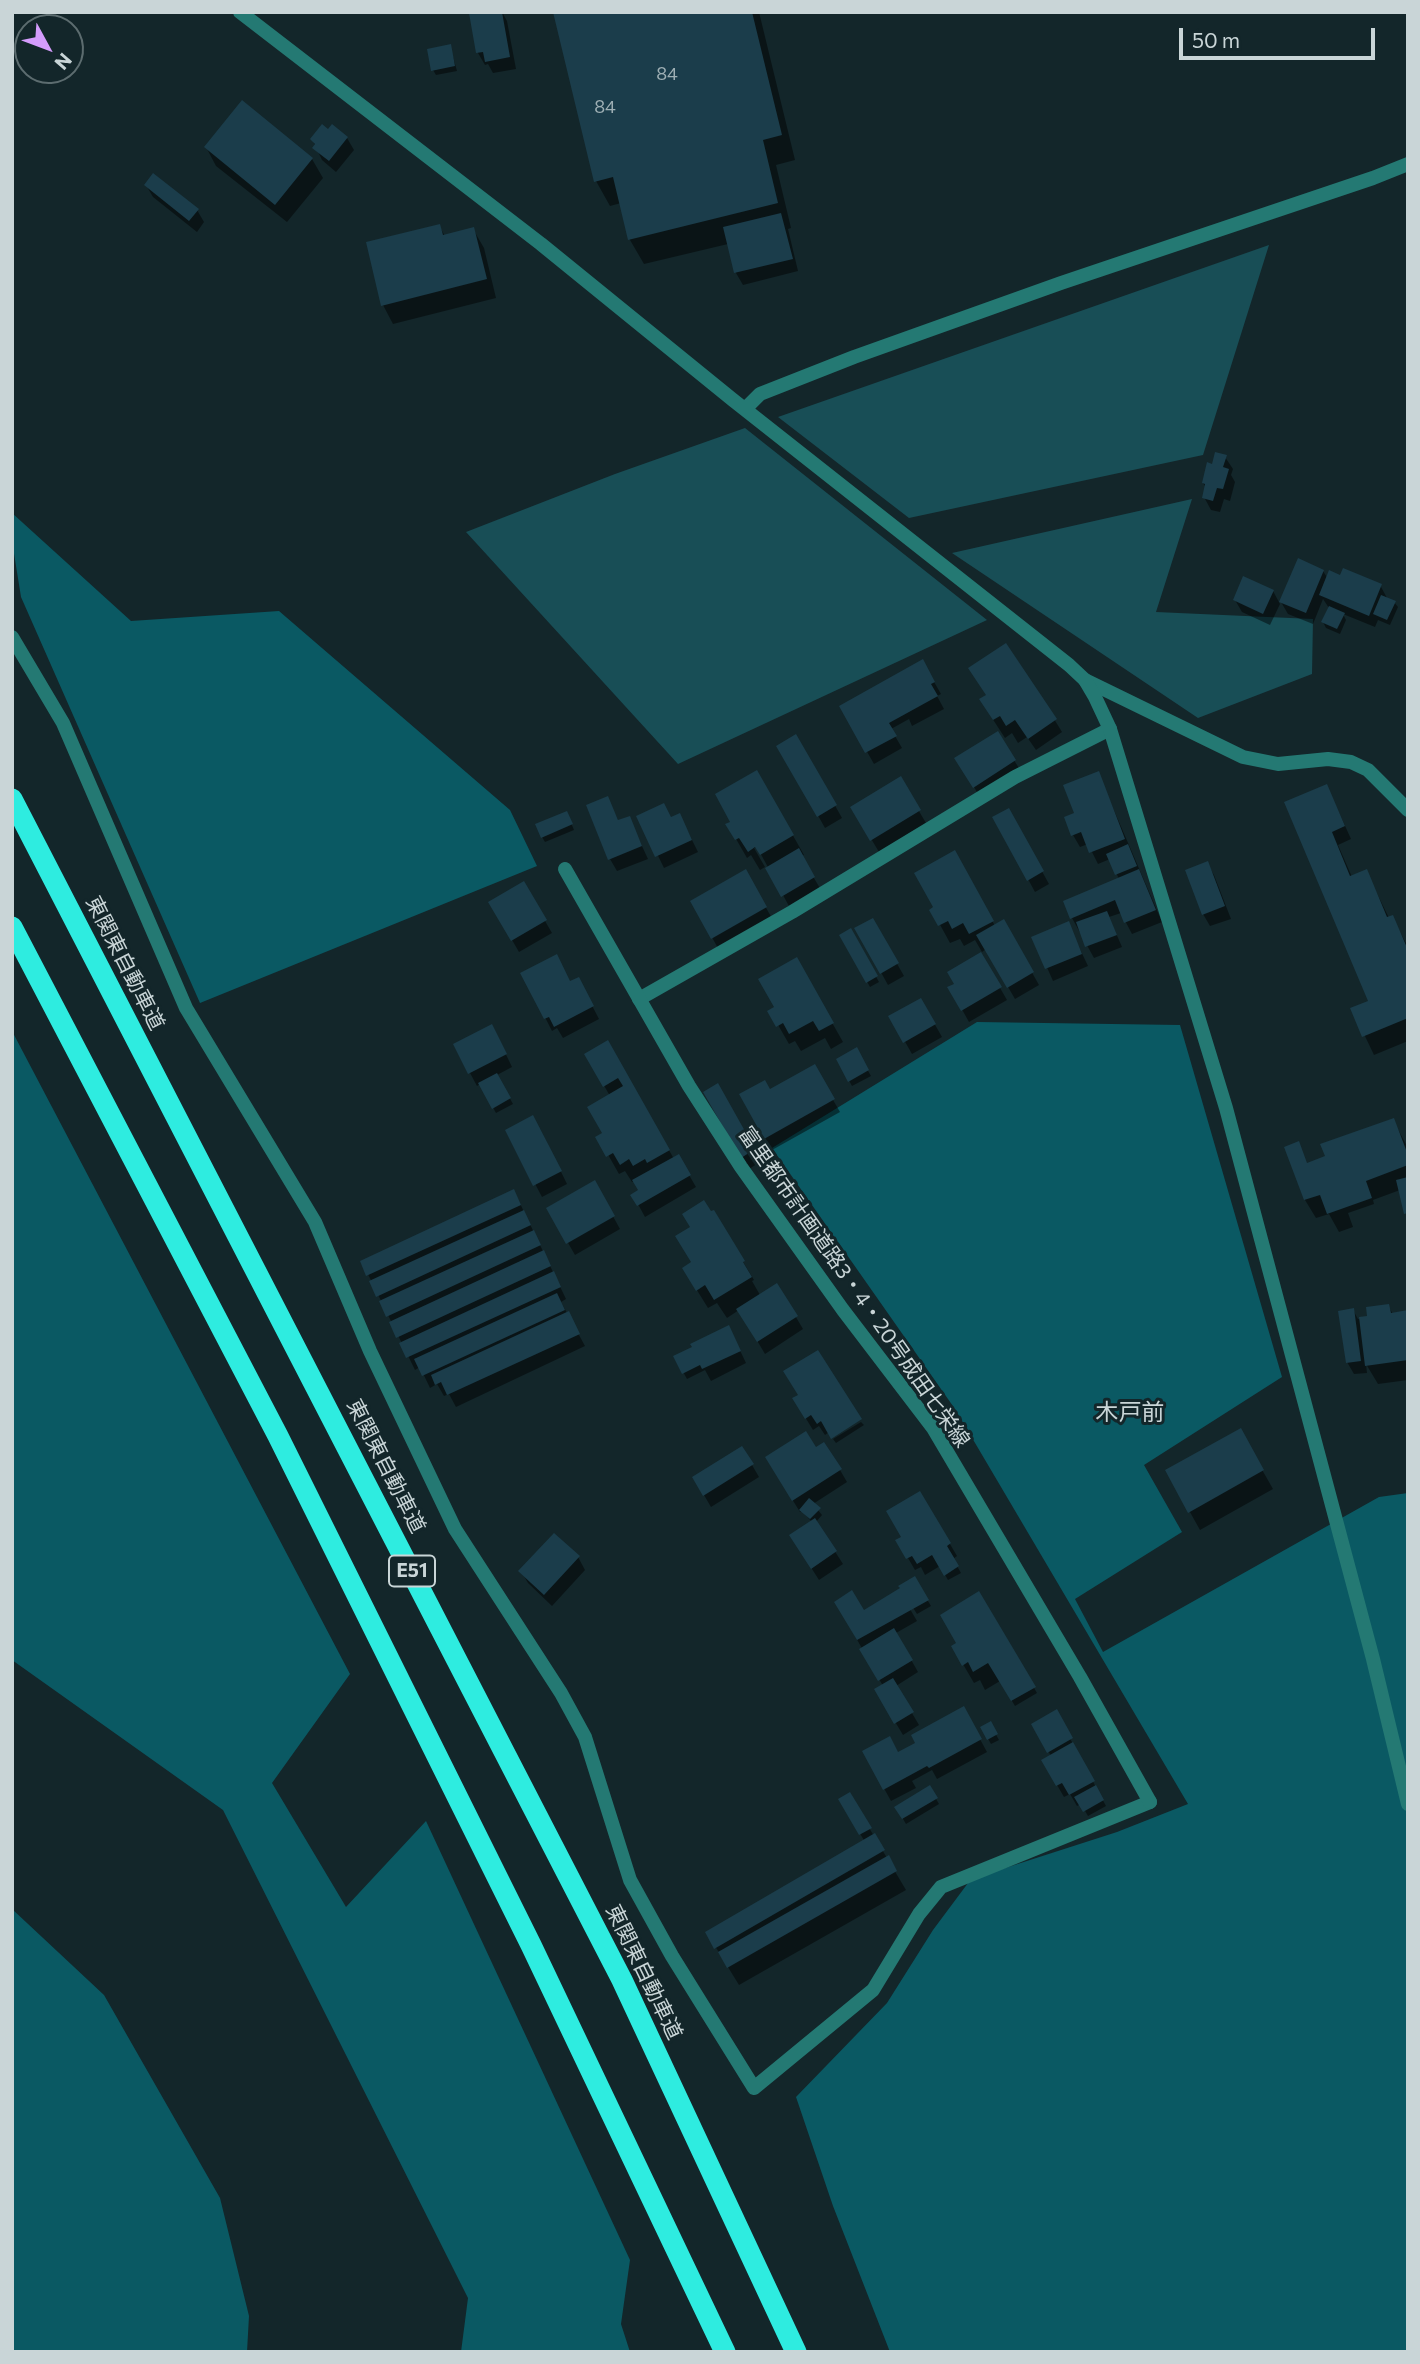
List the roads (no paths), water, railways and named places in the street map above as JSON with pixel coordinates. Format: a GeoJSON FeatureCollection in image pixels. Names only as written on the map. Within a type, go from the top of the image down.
{"type":"FeatureCollection","features":[{"type":"Feature","properties":{"kind":"highway","name":"東関東自動車道"},"geometry":{"type":"LineString","coordinates":[[12,799],[622,1980],[796,2352]]}},
{"type":"Feature","properties":{"kind":"highway"},"geometry":{"type":"LineString","coordinates":[[12,927],[278,1436],[531,1945],[725,2352]]}},
{"type":"Feature","properties":{"kind":"street"},"geometry":{"type":"LineString","coordinates":[[240,12],[541,244],[745,409],[1030,633],[1085,680],[1243,757],[1278,764],[1328,759],[1351,762],[1368,769],[1408,810]]}},
{"type":"Feature","properties":{"kind":"street"},"geometry":{"type":"LineString","coordinates":[[745,409],[760,394],[854,357],[1408,164]]}},
{"type":"Feature","properties":{"kind":"street","name":"富里都市計画道路3・4・20号成田七栄線"},"geometry":{"type":"LineString","coordinates":[[12,637],[63,723],[186,1008],[315,1222],[370,1351],[455,1529],[561,1693],[585,1737],[630,1880],[672,1956],[754,2088],[873,1990],[919,1914],[941,1887],[1150,1802],[1080,1677],[933,1428],[843,1310],[741,1167],[689,1086],[565,869]]}},
{"type":"Feature","properties":{"kind":"street"},"geometry":{"type":"LineString","coordinates":[[1085,680],[1110,729],[1226,1108],[1373,1659],[1408,1804]]}},
{"type":"Feature","properties":{"kind":"street"},"geometry":{"type":"LineString","coordinates":[[639,999],[792,912],[1016,777],[1110,729]]}},
{"type":"Feature","properties":{"kind":"district","name":"木戸前"},"geometry":{"type":"Point","coordinates":[1130,1412]}}]}
